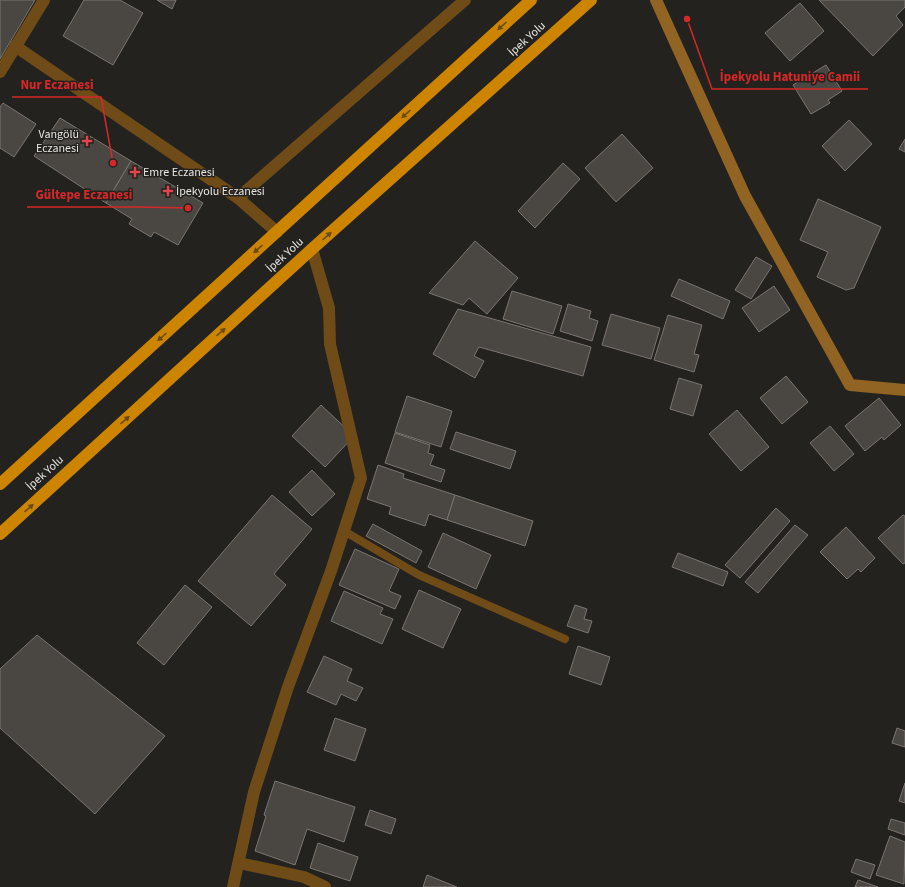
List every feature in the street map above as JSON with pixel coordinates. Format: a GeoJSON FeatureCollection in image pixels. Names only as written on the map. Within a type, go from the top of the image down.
{"type":"FeatureCollection","features":[{"type":"Feature","properties":{"kind":"highway","name":"İpek Yolu"},"geometry":{"type":"LineString","coordinates":[[0,484],[531,0]]}},
{"type":"Feature","properties":{"kind":"highway","name":"İpek Yolu"},"geometry":{"type":"LineString","coordinates":[[0,534],[312,249],[591,0]]}},
{"type":"Feature","properties":{"kind":"street"},"geometry":{"type":"LineString","coordinates":[[0,72],[14,46],[44,0]]}},
{"type":"Feature","properties":{"kind":"street"},"geometry":{"type":"LineString","coordinates":[[238,198],[465,0]]}},
{"type":"Feature","properties":{"kind":"street"},"geometry":{"type":"LineString","coordinates":[[656,0],[745,196],[850,385],[905,389]]}},
{"type":"Feature","properties":{"kind":"street"},"geometry":{"type":"LineString","coordinates":[[14,46],[238,198],[277,232]]}},
{"type":"Feature","properties":{"kind":"street"},"geometry":{"type":"LineString","coordinates":[[233,887],[254,792],[288,688],[331,571],[361,478],[330,344],[329,308],[312,249]]}},
{"type":"Feature","properties":{"kind":"street"},"geometry":{"type":"LineString","coordinates":[[239,862],[304,877],[325,887]]}},
{"type":"Feature","properties":{"kind":"lane"},"geometry":{"type":"LineString","coordinates":[[344,532],[419,575],[565,639]]}},
{"type":"Feature","properties":{"kind":"building"},"geometry":{"type":"Polygon","coordinates":[[[0,0],[35,0],[0,59],[0,0]]]}},
{"type":"Feature","properties":{"kind":"building"},"geometry":{"type":"Polygon","coordinates":[[[84,0],[120,0],[143,13],[113,65],[63,36],[84,0]]]}},
{"type":"Feature","properties":{"kind":"building"},"geometry":{"type":"Polygon","coordinates":[[[157,0],[176,0],[172,9],[157,0]]]}},
{"type":"Feature","properties":{"kind":"building"},"geometry":{"type":"Polygon","coordinates":[[[819,0],[905,0],[905,7],[896,16],[903,25],[873,56],[819,0]]]}},
{"type":"Feature","properties":{"kind":"building"},"geometry":{"type":"Polygon","coordinates":[[[800,3],[824,31],[790,61],[765,33],[800,3]]]}},
{"type":"Feature","properties":{"kind":"building"},"geometry":{"type":"Polygon","coordinates":[[[826,65],[842,91],[828,100],[830,103],[811,114],[793,85],[826,65]]]}},
{"type":"Feature","properties":{"kind":"building"},"geometry":{"type":"Polygon","coordinates":[[[3,103],[36,124],[14,157],[0,148],[0,107],[3,103]]]}},
{"type":"Feature","properties":{"kind":"building"},"geometry":{"type":"Polygon","coordinates":[[[60,118],[131,161],[106,203],[34,156],[60,118]]]}},
{"type":"Feature","properties":{"kind":"building"},"geometry":{"type":"Polygon","coordinates":[[[849,120],[872,144],[845,171],[822,146],[849,120]]]}},
{"type":"Feature","properties":{"kind":"building"},"geometry":{"type":"Polygon","coordinates":[[[622,134],[653,168],[616,202],[585,168],[622,134]]]}},
{"type":"Feature","properties":{"kind":"building"},"geometry":{"type":"Polygon","coordinates":[[[905,139],[905,152],[899,149],[905,139]]]}},
{"type":"Feature","properties":{"kind":"building"},"geometry":{"type":"Polygon","coordinates":[[[131,161],[203,203],[178,245],[154,232],[151,237],[129,224],[132,219],[106,203],[131,161]]]}},
{"type":"Feature","properties":{"kind":"building"},"geometry":{"type":"Polygon","coordinates":[[[563,163],[580,179],[535,228],[518,211],[563,163]]]}},
{"type":"Feature","properties":{"kind":"building"},"geometry":{"type":"Polygon","coordinates":[[[818,199],[881,227],[854,288],[846,290],[817,277],[828,252],[800,240],[818,199]]]}},
{"type":"Feature","properties":{"kind":"building"},"geometry":{"type":"Polygon","coordinates":[[[475,241],[518,278],[487,314],[469,298],[463,305],[429,293],[475,241]]]}},
{"type":"Feature","properties":{"kind":"building"},"geometry":{"type":"Polygon","coordinates":[[[756,257],[772,266],[751,299],[735,290],[756,257]]]}},
{"type":"Feature","properties":{"kind":"building"},"geometry":{"type":"Polygon","coordinates":[[[679,279],[730,301],[723,319],[671,296],[679,279]]]}},
{"type":"Feature","properties":{"kind":"building"},"geometry":{"type":"Polygon","coordinates":[[[774,286],[790,310],[759,332],[742,308],[774,286]]]}},
{"type":"Feature","properties":{"kind":"building"},"geometry":{"type":"Polygon","coordinates":[[[512,291],[562,306],[553,334],[503,319],[512,291]]]}},
{"type":"Feature","properties":{"kind":"building"},"geometry":{"type":"Polygon","coordinates":[[[568,304],[591,311],[589,318],[598,321],[592,341],[560,331],[568,304]]]}},
{"type":"Feature","properties":{"kind":"building"},"geometry":{"type":"Polygon","coordinates":[[[458,309],[591,347],[583,376],[479,347],[474,356],[484,361],[475,378],[433,354],[458,309]]]}},
{"type":"Feature","properties":{"kind":"building"},"geometry":{"type":"Polygon","coordinates":[[[611,314],[660,328],[651,359],[602,345],[611,314]]]}},
{"type":"Feature","properties":{"kind":"building"},"geometry":{"type":"Polygon","coordinates":[[[668,315],[702,325],[694,354],[699,355],[694,372],[654,360],[668,315]]]}},
{"type":"Feature","properties":{"kind":"building"},"geometry":{"type":"Polygon","coordinates":[[[786,376],[808,402],[782,424],[760,398],[786,376]]]}},
{"type":"Feature","properties":{"kind":"building"},"geometry":{"type":"Polygon","coordinates":[[[679,378],[702,385],[693,416],[670,409],[679,378]]]}},
{"type":"Feature","properties":{"kind":"building"},"geometry":{"type":"Polygon","coordinates":[[[407,396],[452,411],[441,447],[395,432],[407,396]]]}},
{"type":"Feature","properties":{"kind":"building"},"geometry":{"type":"Polygon","coordinates":[[[879,398],[901,425],[884,440],[882,437],[865,451],[845,426],[879,398]]]}},
{"type":"Feature","properties":{"kind":"building"},"geometry":{"type":"Polygon","coordinates":[[[321,405],[354,436],[325,467],[292,436],[321,405]]]}},
{"type":"Feature","properties":{"kind":"building"},"geometry":{"type":"Polygon","coordinates":[[[737,410],[769,447],[741,471],[709,434],[737,410]]]}},
{"type":"Feature","properties":{"kind":"building"},"geometry":{"type":"Polygon","coordinates":[[[830,426],[854,454],[834,471],[810,443],[830,426]]]}},
{"type":"Feature","properties":{"kind":"building"},"geometry":{"type":"Polygon","coordinates":[[[456,432],[516,451],[510,469],[450,449],[456,432]]]}},
{"type":"Feature","properties":{"kind":"building"},"geometry":{"type":"Polygon","coordinates":[[[395,433],[430,445],[428,453],[434,455],[430,465],[445,470],[441,482],[385,463],[395,433]]]}},
{"type":"Feature","properties":{"kind":"building"},"geometry":{"type":"Polygon","coordinates":[[[378,465],[404,474],[403,478],[455,495],[447,520],[429,514],[425,526],[389,514],[391,507],[367,499],[378,465]]]}},
{"type":"Feature","properties":{"kind":"building"},"geometry":{"type":"Polygon","coordinates":[[[312,470],[335,494],[312,516],[289,492],[312,470]]]}},
{"type":"Feature","properties":{"kind":"building"},"geometry":{"type":"Polygon","coordinates":[[[272,495],[312,529],[274,574],[286,585],[251,626],[198,581],[272,495]]]}},
{"type":"Feature","properties":{"kind":"building"},"geometry":{"type":"Polygon","coordinates":[[[455,495],[533,521],[525,546],[447,520],[455,495]]]}},
{"type":"Feature","properties":{"kind":"building"},"geometry":{"type":"Polygon","coordinates":[[[776,508],[790,521],[740,578],[725,565],[776,508]]]}},
{"type":"Feature","properties":{"kind":"building"},"geometry":{"type":"Polygon","coordinates":[[[903,515],[905,516],[905,563],[903,564],[878,538],[903,515]]]}},
{"type":"Feature","properties":{"kind":"building"},"geometry":{"type":"Polygon","coordinates":[[[373,524],[422,551],[416,563],[366,536],[373,524]]]}},
{"type":"Feature","properties":{"kind":"building"},"geometry":{"type":"Polygon","coordinates":[[[795,525],[808,535],[758,593],[745,582],[795,525]]]}},
{"type":"Feature","properties":{"kind":"building"},"geometry":{"type":"Polygon","coordinates":[[[846,527],[875,558],[861,572],[858,569],[847,579],[820,552],[846,527]]]}},
{"type":"Feature","properties":{"kind":"building"},"geometry":{"type":"Polygon","coordinates":[[[443,533],[491,555],[476,589],[428,567],[443,533]]]}},
{"type":"Feature","properties":{"kind":"building"},"geometry":{"type":"Polygon","coordinates":[[[355,549],[399,569],[389,591],[401,596],[395,609],[339,585],[355,549]]]}},
{"type":"Feature","properties":{"kind":"building"},"geometry":{"type":"Polygon","coordinates":[[[678,553],[728,572],[723,586],[672,567],[678,553]]]}},
{"type":"Feature","properties":{"kind":"building"},"geometry":{"type":"Polygon","coordinates":[[[185,585],[212,607],[164,665],[137,643],[185,585]]]}},
{"type":"Feature","properties":{"kind":"building"},"geometry":{"type":"Polygon","coordinates":[[[419,590],[461,609],[443,648],[402,629],[419,590]]]}},
{"type":"Feature","properties":{"kind":"building"},"geometry":{"type":"Polygon","coordinates":[[[344,591],[383,608],[380,614],[393,619],[382,644],[331,621],[344,591]]]}},
{"type":"Feature","properties":{"kind":"building"},"geometry":{"type":"Polygon","coordinates":[[[575,605],[587,609],[584,619],[592,621],[588,633],[567,626],[575,605]]]}},
{"type":"Feature","properties":{"kind":"building"},"geometry":{"type":"Polygon","coordinates":[[[37,635],[165,736],[95,814],[0,728],[0,669],[37,635]]]}},
{"type":"Feature","properties":{"kind":"building"},"geometry":{"type":"Polygon","coordinates":[[[578,646],[610,657],[601,685],[569,674],[578,646]]]}},
{"type":"Feature","properties":{"kind":"building"},"geometry":{"type":"Polygon","coordinates":[[[324,656],[352,669],[347,681],[363,688],[356,701],[341,694],[336,705],[307,692],[324,656]]]}},
{"type":"Feature","properties":{"kind":"building"},"geometry":{"type":"Polygon","coordinates":[[[335,718],[366,729],[355,761],[324,750],[335,718]]]}},
{"type":"Feature","properties":{"kind":"building"},"geometry":{"type":"Polygon","coordinates":[[[897,728],[905,731],[905,747],[892,743],[897,728]]]}},
{"type":"Feature","properties":{"kind":"building"},"geometry":{"type":"Polygon","coordinates":[[[275,781],[355,807],[344,842],[307,829],[295,865],[255,851],[266,816],[264,815],[275,781]]]}},
{"type":"Feature","properties":{"kind":"building"},"geometry":{"type":"Polygon","coordinates":[[[905,783],[905,803],[899,801],[905,783]]]}},
{"type":"Feature","properties":{"kind":"building"},"geometry":{"type":"Polygon","coordinates":[[[370,810],[396,819],[391,834],[365,825],[370,810]]]}},
{"type":"Feature","properties":{"kind":"building"},"geometry":{"type":"Polygon","coordinates":[[[891,819],[905,823],[905,835],[888,829],[891,819]]]}},
{"type":"Feature","properties":{"kind":"building"},"geometry":{"type":"Polygon","coordinates":[[[890,836],[905,842],[904,884],[876,875],[890,836]]]}},
{"type":"Feature","properties":{"kind":"building"},"geometry":{"type":"Polygon","coordinates":[[[318,843],[358,857],[350,881],[310,868],[318,843]]]}},
{"type":"Feature","properties":{"kind":"building"},"geometry":{"type":"Polygon","coordinates":[[[856,859],[875,865],[870,879],[851,872],[856,859]]]}},
{"type":"Feature","properties":{"kind":"building"},"geometry":{"type":"Polygon","coordinates":[[[427,875],[457,887],[423,887],[427,875]]]}},
{"type":"Feature","properties":{"kind":"building"},"geometry":{"type":"Polygon","coordinates":[[[858,880],[878,887],[855,887],[858,880]]]}},
{"type":"Feature","properties":{"kind":"place","name":"İpekyolu Hatuniye Camii"},"geometry":{"type":"Point","coordinates":[687,19]}},
{"type":"Feature","properties":{"kind":"place","name":"Vangölü Eczanesi"},"geometry":{"type":"Point","coordinates":[87,141]}},
{"type":"Feature","properties":{"kind":"place","name":"Nur Eczanesi"},"geometry":{"type":"Point","coordinates":[113,163]}},
{"type":"Feature","properties":{"kind":"place","name":"Emre Eczanesi"},"geometry":{"type":"Point","coordinates":[135,172]}},
{"type":"Feature","properties":{"kind":"place","name":"İpekyolu Eczanesi"},"geometry":{"type":"Point","coordinates":[168,191]}},
{"type":"Feature","properties":{"kind":"place","name":"Gültepe Eczanesi"},"geometry":{"type":"Point","coordinates":[188,208]}}]}
